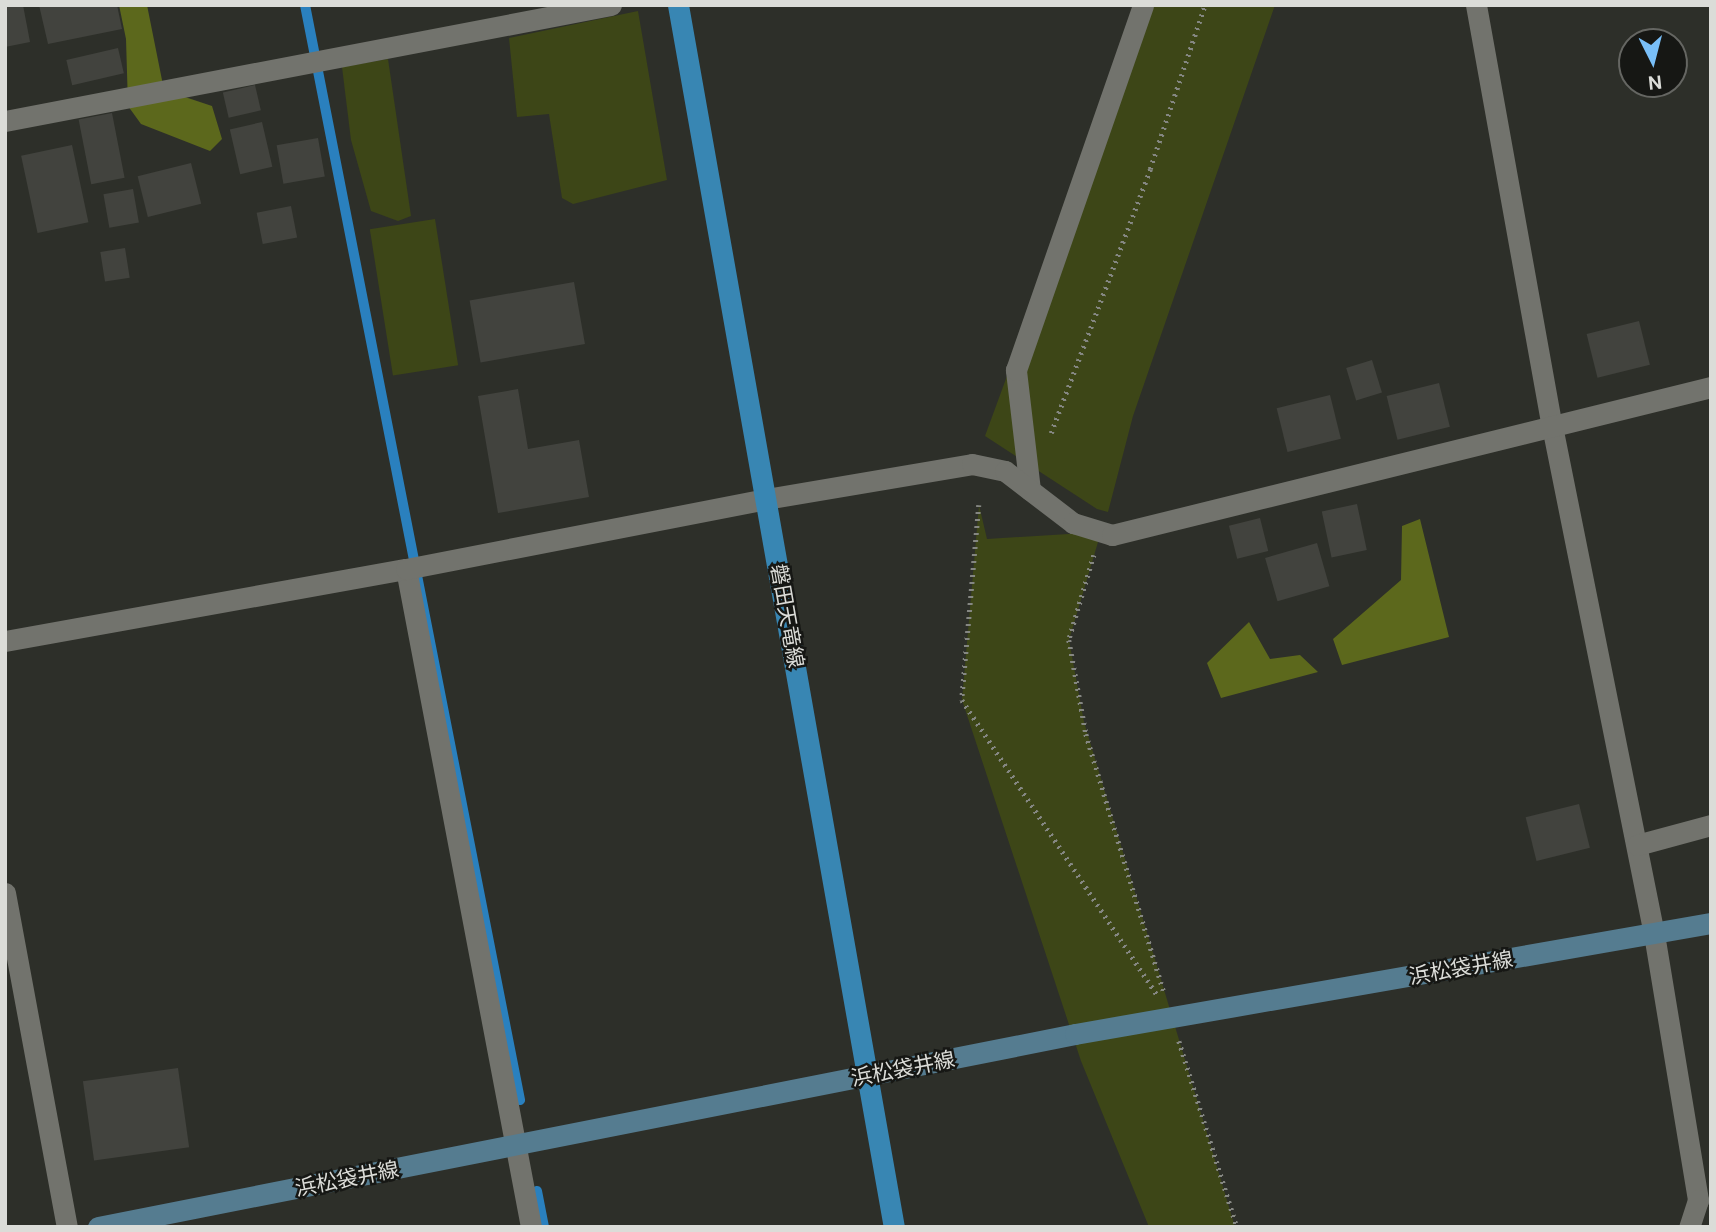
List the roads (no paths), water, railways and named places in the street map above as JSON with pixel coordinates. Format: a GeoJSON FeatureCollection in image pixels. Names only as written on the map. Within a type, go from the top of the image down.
{"type":"FeatureCollection","features":[{"type":"Feature","properties":{"kind":"main road","name":"磐田天竜線"},"geometry":{"type":"LineString","coordinates":[[678,5],[894,1227]]}},
{"type":"Feature","properties":{"kind":"main road","name":"浜松袋井線"},"geometry":{"type":"LineString","coordinates":[[98,1227],[1075,1034],[1711,923]]}},
{"type":"Feature","properties":{"kind":"street"},"geometry":{"type":"LineString","coordinates":[[5,121],[611,5]]}},
{"type":"Feature","properties":{"kind":"street"},"geometry":{"type":"LineString","coordinates":[[1030,490],[1016,370],[1143,5]]}},
{"type":"Feature","properties":{"kind":"street"},"geometry":{"type":"LineString","coordinates":[[1476,5],[1552,426],[1654,934],[1698,1200],[1689,1227]]}},
{"type":"Feature","properties":{"kind":"street"},"geometry":{"type":"LineString","coordinates":[[5,641],[406,569],[766,499],[972,464],[1004,471],[1073,523],[1112,535],[1711,387]]}},
{"type":"Feature","properties":{"kind":"street"},"geometry":{"type":"LineString","coordinates":[[406,569],[531,1227]]}},
{"type":"Feature","properties":{"kind":"street"},"geometry":{"type":"LineString","coordinates":[[1637,845],[1711,825]]}},
{"type":"Feature","properties":{"kind":"street"},"geometry":{"type":"LineString","coordinates":[[5,892],[66,1227]]}},
{"type":"Feature","properties":{"kind":"waterway"},"geometry":{"type":"LineString","coordinates":[[305,5],[520,1100]]}},
{"type":"Feature","properties":{"kind":"waterway"},"geometry":{"type":"LineString","coordinates":[[537,1191],[544,1227]]}}]}
